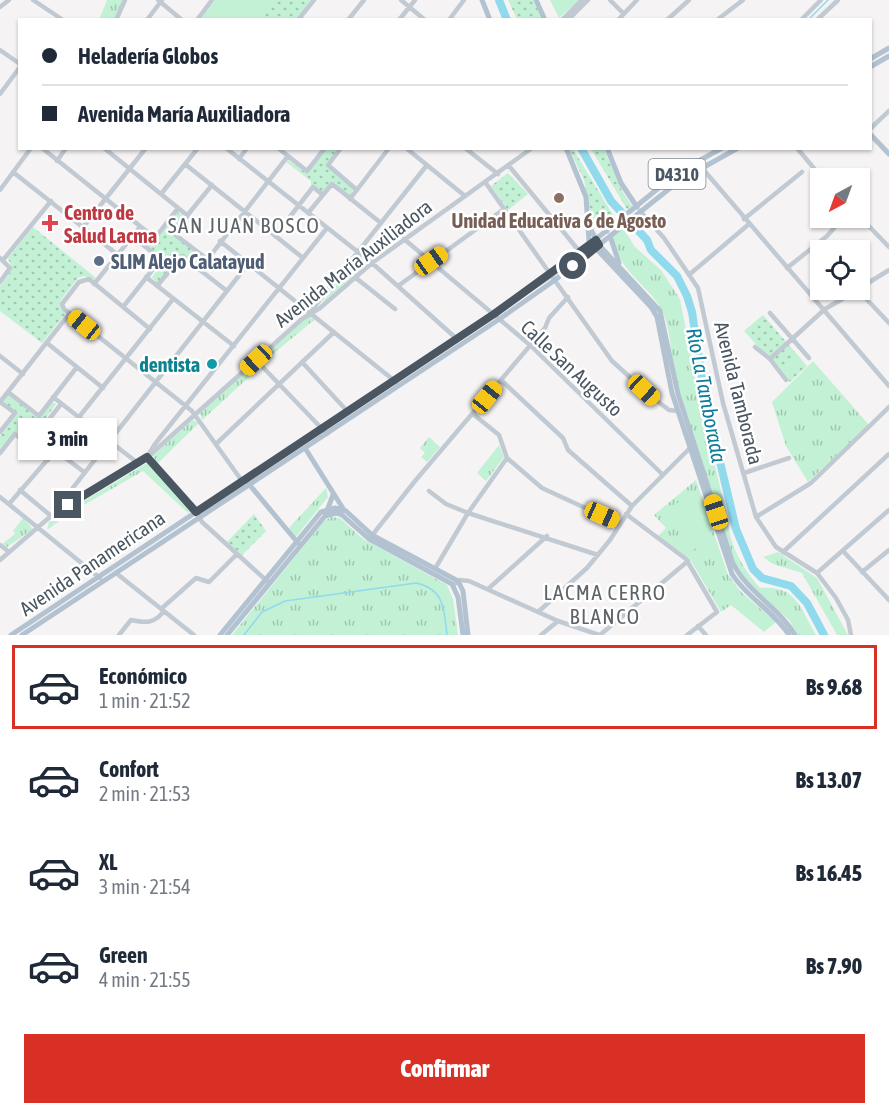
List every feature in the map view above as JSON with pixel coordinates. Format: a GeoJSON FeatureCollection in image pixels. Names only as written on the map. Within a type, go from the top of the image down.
{"type":"FeatureCollection","features":[{"type":"Feature","properties":{"kind":"main road"},"geometry":{"type":"LineString","coordinates":[[482,0],[489,18]]}},
{"type":"Feature","properties":{"kind":"main road"},"geometry":{"type":"LineString","coordinates":[[536,0],[544,18]]}},
{"type":"Feature","properties":{"kind":"main road"},"geometry":{"type":"LineString","coordinates":[[872,58],[889,48]]}},
{"type":"Feature","properties":{"kind":"main road"},"geometry":{"type":"LineString","coordinates":[[872,67],[889,56]]}},
{"type":"Feature","properties":{"kind":"main road"},"geometry":{"type":"LineString","coordinates":[[872,136],[889,154]]}},
{"type":"Feature","properties":{"kind":"main road"},"geometry":{"type":"LineString","coordinates":[[567,150],[583,186],[595,244],[655,313],[667,373],[678,411],[735,568],[746,584],[779,615],[795,635]]}},
{"type":"Feature","properties":{"kind":"main road","name":"Avenida Tamborada"},"geometry":{"type":"LineString","coordinates":[[608,150],[621,183],[638,209]]}},
{"type":"Feature","properties":{"kind":"main road","name":"Avenida Panamericana"},"geometry":{"type":"LineString","coordinates":[[22,635],[101,579],[116,573],[244,480],[348,412],[498,321],[696,161],[718,150]]}},
{"type":"Feature","properties":{"kind":"main road","name":"Avenida Panamericana"},"geometry":{"type":"LineString","coordinates":[[638,209],[701,167],[734,150]]}},
{"type":"Feature","properties":{"kind":"main road"},"geometry":{"type":"LineString","coordinates":[[589,222],[609,233],[613,251],[622,270]]}},
{"type":"Feature","properties":{"kind":"main road"},"geometry":{"type":"LineString","coordinates":[[595,244],[657,307],[662,316],[674,381],[732,574],[744,590],[774,617],[789,635]]}},
{"type":"Feature","properties":{"kind":"main road","name":"Avenida Panamericana"},"geometry":{"type":"LineString","coordinates":[[11,635],[198,515],[249,486],[327,434],[457,339],[554,277],[580,252],[595,244]]}},
{"type":"Feature","properties":{"kind":"main road"},"geometry":{"type":"LineString","coordinates":[[305,448],[333,495],[371,537],[436,567],[463,591],[468,635]]}},
{"type":"Feature","properties":{"kind":"main road"},"geometry":{"type":"LineString","coordinates":[[244,480],[298,544]]}},
{"type":"Feature","properties":{"kind":"main road"},"geometry":{"type":"LineString","coordinates":[[220,635],[325,516],[333,495]]}},
{"type":"Feature","properties":{"kind":"main road"},"geometry":{"type":"LineString","coordinates":[[298,544],[321,512],[329,508],[346,512]]}},
{"type":"Feature","properties":{"kind":"main road"},"geometry":{"type":"LineString","coordinates":[[325,516],[336,513],[342,515],[371,537],[455,583]]}},
{"type":"Feature","properties":{"kind":"main road"},"geometry":{"type":"LineString","coordinates":[[227,635],[267,581]]}},
{"type":"Feature","properties":{"kind":"main road"},"geometry":{"type":"LineString","coordinates":[[455,583],[463,635]]}},
{"type":"Feature","properties":{"kind":"street"},"geometry":{"type":"LineString","coordinates":[[0,7],[9,0]]}},
{"type":"Feature","properties":{"kind":"street"},"geometry":{"type":"LineString","coordinates":[[33,0],[60,18]]}},
{"type":"Feature","properties":{"kind":"street"},"geometry":{"type":"LineString","coordinates":[[117,18],[125,0]]}},
{"type":"Feature","properties":{"kind":"street"},"geometry":{"type":"LineString","coordinates":[[198,18],[212,0]]}},
{"type":"Feature","properties":{"kind":"street"},"geometry":{"type":"LineString","coordinates":[[301,18],[314,0]]}},
{"type":"Feature","properties":{"kind":"street"},"geometry":{"type":"LineString","coordinates":[[350,18],[364,0]]}},
{"type":"Feature","properties":{"kind":"street"},"geometry":{"type":"LineString","coordinates":[[401,0],[423,18]]}},
{"type":"Feature","properties":{"kind":"street"},"geometry":{"type":"LineString","coordinates":[[401,18],[415,0]]}},
{"type":"Feature","properties":{"kind":"street"},"geometry":{"type":"LineString","coordinates":[[450,18],[464,0]]}},
{"type":"Feature","properties":{"kind":"street"},"geometry":{"type":"LineString","coordinates":[[564,18],[582,0]]}},
{"type":"Feature","properties":{"kind":"street"},"geometry":{"type":"LineString","coordinates":[[570,18],[588,0]]}},
{"type":"Feature","properties":{"kind":"street"},"geometry":{"type":"LineString","coordinates":[[610,0],[624,14]]}},
{"type":"Feature","properties":{"kind":"street"},"geometry":{"type":"LineString","coordinates":[[620,18],[638,0]]}},
{"type":"Feature","properties":{"kind":"street"},"geometry":{"type":"LineString","coordinates":[[668,18],[689,0]]}},
{"type":"Feature","properties":{"kind":"street"},"geometry":{"type":"LineString","coordinates":[[720,18],[743,0]]}},
{"type":"Feature","properties":{"kind":"street"},"geometry":{"type":"LineString","coordinates":[[803,18],[821,0]]}},
{"type":"Feature","properties":{"kind":"street"},"geometry":{"type":"LineString","coordinates":[[819,18],[838,0]]}},
{"type":"Feature","properties":{"kind":"street"},"geometry":{"type":"LineString","coordinates":[[148,18],[160,1],[181,18]]}},
{"type":"Feature","properties":{"kind":"street"},"geometry":{"type":"LineString","coordinates":[[0,50],[18,64]]}},
{"type":"Feature","properties":{"kind":"street"},"geometry":{"type":"LineString","coordinates":[[0,94],[18,68]]}},
{"type":"Feature","properties":{"kind":"street"},"geometry":{"type":"LineString","coordinates":[[872,127],[889,111]]}},
{"type":"Feature","properties":{"kind":"street"},"geometry":{"type":"LineString","coordinates":[[0,190],[30,150]]}},
{"type":"Feature","properties":{"kind":"street"},"geometry":{"type":"LineString","coordinates":[[44,150],[154,238],[178,208]]}},
{"type":"Feature","properties":{"kind":"street"},"geometry":{"type":"LineString","coordinates":[[57,160],[64,150]]}},
{"type":"Feature","properties":{"kind":"street"},"geometry":{"type":"LineString","coordinates":[[106,150],[188,216]]}},
{"type":"Feature","properties":{"kind":"street"},"geometry":{"type":"LineString","coordinates":[[83,227],[144,150]]}},
{"type":"Feature","properties":{"kind":"street"},"geometry":{"type":"LineString","coordinates":[[161,195],[196,150]]}},
{"type":"Feature","properties":{"kind":"street"},"geometry":{"type":"LineString","coordinates":[[228,150],[372,263],[457,339]]}},
{"type":"Feature","properties":{"kind":"street"},"geometry":{"type":"LineString","coordinates":[[239,159],[246,150]]}},
{"type":"Feature","properties":{"kind":"street"},"geometry":{"type":"LineString","coordinates":[[280,150],[307,171],[323,150]]}},
{"type":"Feature","properties":{"kind":"street"},"geometry":{"type":"LineString","coordinates":[[339,150],[328,165],[357,190]]}},
{"type":"Feature","properties":{"kind":"street"},"geometry":{"type":"LineString","coordinates":[[350,199],[387,150]]}},
{"type":"Feature","properties":{"kind":"street"},"geometry":{"type":"LineString","coordinates":[[408,150],[465,196]]}},
{"type":"Feature","properties":{"kind":"street"},"geometry":{"type":"LineString","coordinates":[[468,150],[498,174]]}},
{"type":"Feature","properties":{"kind":"street","name":"Avenida María Auxiliadora"},"geometry":{"type":"LineString","coordinates":[[0,560],[51,516],[139,464],[310,313],[320,308],[372,263],[509,166],[527,150]]}},
{"type":"Feature","properties":{"kind":"street"},"geometry":{"type":"LineString","coordinates":[[799,150],[814,168]]}},
{"type":"Feature","properties":{"kind":"street"},"geometry":{"type":"LineString","coordinates":[[200,270],[220,241],[288,156]]}},
{"type":"Feature","properties":{"kind":"street"},"geometry":{"type":"LineString","coordinates":[[696,161],[810,293]]}},
{"type":"Feature","properties":{"kind":"street"},"geometry":{"type":"LineString","coordinates":[[185,164],[303,258]]}},
{"type":"Feature","properties":{"kind":"street"},"geometry":{"type":"LineString","coordinates":[[310,313],[427,165]]}},
{"type":"Feature","properties":{"kind":"street"},"geometry":{"type":"LineString","coordinates":[[509,166],[580,252]]}},
{"type":"Feature","properties":{"kind":"street"},"geometry":{"type":"LineString","coordinates":[[13,172],[118,255]]}},
{"type":"Feature","properties":{"kind":"street"},"geometry":{"type":"LineString","coordinates":[[744,219],[802,172]]}},
{"type":"Feature","properties":{"kind":"street"},"geometry":{"type":"LineString","coordinates":[[485,182],[612,361],[652,398],[669,410],[678,411]]}},
{"type":"Feature","properties":{"kind":"street"},"geometry":{"type":"LineString","coordinates":[[308,213],[332,184],[381,223]]}},
{"type":"Feature","properties":{"kind":"street"},"geometry":{"type":"LineString","coordinates":[[207,259],[173,233],[212,185]]}},
{"type":"Feature","properties":{"kind":"street"},"geometry":{"type":"LineString","coordinates":[[275,236],[313,187],[323,195]]}},
{"type":"Feature","properties":{"kind":"street"},"geometry":{"type":"LineString","coordinates":[[0,282],[10,265],[2,259],[51,201]]}},
{"type":"Feature","properties":{"kind":"street"},"geometry":{"type":"LineString","coordinates":[[398,286],[504,209]]}},
{"type":"Feature","properties":{"kind":"street","name":"Avenida Tamborada"},"geometry":{"type":"LineString","coordinates":[[638,209],[690,274],[702,305],[723,403],[756,517],[776,547],[818,573],[848,620],[851,635]]}},
{"type":"Feature","properties":{"kind":"street"},"geometry":{"type":"LineString","coordinates":[[690,274],[749,224]]}},
{"type":"Feature","properties":{"kind":"street"},"geometry":{"type":"LineString","coordinates":[[94,284],[140,227]]}},
{"type":"Feature","properties":{"kind":"street"},"geometry":{"type":"LineString","coordinates":[[870,227],[889,247]]}},
{"type":"Feature","properties":{"kind":"street"},"geometry":{"type":"LineString","coordinates":[[267,581],[198,515],[147,457],[327,228]]}},
{"type":"Feature","properties":{"kind":"street"},"geometry":{"type":"LineString","coordinates":[[787,268],[834,228]]}},
{"type":"Feature","properties":{"kind":"street"},"geometry":{"type":"LineString","coordinates":[[123,307],[161,259],[133,237]]}},
{"type":"Feature","properties":{"kind":"street","name":"Calle San Augusto"},"geometry":{"type":"LineString","coordinates":[[404,239],[494,314],[498,321],[530,345],[662,474]]}},
{"type":"Feature","properties":{"kind":"street"},"geometry":{"type":"LineString","coordinates":[[220,241],[397,383]]}},
{"type":"Feature","properties":{"kind":"street"},"geometry":{"type":"LineString","coordinates":[[157,286],[182,256],[227,291]]}},
{"type":"Feature","properties":{"kind":"street"},"geometry":{"type":"LineString","coordinates":[[20,490],[51,516],[155,380],[248,264]]}},
{"type":"Feature","properties":{"kind":"street"},"geometry":{"type":"LineString","coordinates":[[870,282],[889,270]]}},
{"type":"Feature","properties":{"kind":"street"},"geometry":{"type":"LineString","coordinates":[[146,278],[234,346]]}},
{"type":"Feature","properties":{"kind":"street"},"geometry":{"type":"LineString","coordinates":[[356,278],[395,309]]}},
{"type":"Feature","properties":{"kind":"street"},"geometry":{"type":"LineString","coordinates":[[150,329],[85,279],[70,294],[63,307],[196,414],[244,480]]}},
{"type":"Feature","properties":{"kind":"street"},"geometry":{"type":"LineString","coordinates":[[371,537],[568,297]]}},
{"type":"Feature","properties":{"kind":"street"},"geometry":{"type":"LineString","coordinates":[[79,417],[173,299]]}},
{"type":"Feature","properties":{"kind":"street"},"geometry":{"type":"LineString","coordinates":[[817,300],[889,386]]}},
{"type":"Feature","properties":{"kind":"street"},"geometry":{"type":"LineString","coordinates":[[770,359],[825,309],[840,300]]}},
{"type":"Feature","properties":{"kind":"street"},"geometry":{"type":"LineString","coordinates":[[868,300],[889,323]]}},
{"type":"Feature","properties":{"kind":"street"},"geometry":{"type":"LineString","coordinates":[[770,313],[809,358]]}},
{"type":"Feature","properties":{"kind":"street"},"geometry":{"type":"LineString","coordinates":[[0,432],[15,413],[0,402],[69,314]]}},
{"type":"Feature","properties":{"kind":"street"},"geometry":{"type":"LineString","coordinates":[[216,444],[334,332]]}},
{"type":"Feature","properties":{"kind":"street"},"geometry":{"type":"LineString","coordinates":[[47,343],[103,388]]}},
{"type":"Feature","properties":{"kind":"street"},"geometry":{"type":"LineString","coordinates":[[755,347],[770,359],[786,380]]}},
{"type":"Feature","properties":{"kind":"street"},"geometry":{"type":"LineString","coordinates":[[0,356],[23,374]]}},
{"type":"Feature","properties":{"kind":"street"},"geometry":{"type":"LineString","coordinates":[[256,360],[327,434]]}},
{"type":"Feature","properties":{"kind":"street"},"geometry":{"type":"LineString","coordinates":[[302,362],[348,412]]}},
{"type":"Feature","properties":{"kind":"street"},"geometry":{"type":"LineString","coordinates":[[8,392],[39,416],[77,367]]}},
{"type":"Feature","properties":{"kind":"street"},"geometry":{"type":"LineString","coordinates":[[501,380],[564,438],[568,450],[632,506]]}},
{"type":"Feature","properties":{"kind":"street"},"geometry":{"type":"LineString","coordinates":[[53,397],[139,464]]}},
{"type":"Feature","properties":{"kind":"street"},"geometry":{"type":"LineString","coordinates":[[61,404],[36,436],[84,472]]}},
{"type":"Feature","properties":{"kind":"street"},"geometry":{"type":"LineString","coordinates":[[756,517],[811,483],[889,408]]}},
{"type":"Feature","properties":{"kind":"street"},"geometry":{"type":"LineString","coordinates":[[474,414],[499,435],[507,458],[547,491],[620,524]]}},
{"type":"Feature","properties":{"kind":"street"},"geometry":{"type":"LineString","coordinates":[[0,453],[15,434],[48,460]]}},
{"type":"Feature","properties":{"kind":"street"},"geometry":{"type":"LineString","coordinates":[[538,612],[598,555],[632,506],[692,446]]}},
{"type":"Feature","properties":{"kind":"street"},"geometry":{"type":"LineString","coordinates":[[9,504],[55,451]]}},
{"type":"Feature","properties":{"kind":"street"},"geometry":{"type":"LineString","coordinates":[[783,552],[889,454]]}},
{"type":"Feature","properties":{"kind":"street"},"geometry":{"type":"LineString","coordinates":[[436,567],[468,513],[507,458]]}},
{"type":"Feature","properties":{"kind":"street"},"geometry":{"type":"LineString","coordinates":[[744,473],[789,458]]}},
{"type":"Feature","properties":{"kind":"street"},"geometry":{"type":"LineString","coordinates":[[429,491],[446,504],[468,513],[547,536],[598,555]]}},
{"type":"Feature","properties":{"kind":"street"},"geometry":{"type":"LineString","coordinates":[[0,497],[39,526],[101,579]]}},
{"type":"Feature","properties":{"kind":"street"},"geometry":{"type":"LineString","coordinates":[[818,573],[889,510]]}},
{"type":"Feature","properties":{"kind":"street"},"geometry":{"type":"LineString","coordinates":[[626,514],[688,561],[717,612],[687,635]]}},
{"type":"Feature","properties":{"kind":"street"},"geometry":{"type":"LineString","coordinates":[[488,589],[547,536]]}},
{"type":"Feature","properties":{"kind":"street"},"geometry":{"type":"LineString","coordinates":[[0,545],[8,551]]}},
{"type":"Feature","properties":{"kind":"street"},"geometry":{"type":"LineString","coordinates":[[862,572],[889,550]]}},
{"type":"Feature","properties":{"kind":"street"},"geometry":{"type":"LineString","coordinates":[[843,551],[889,600]]}},
{"type":"Feature","properties":{"kind":"street"},"geometry":{"type":"LineString","coordinates":[[119,635],[131,620],[146,623],[156,621],[162,610],[196,578],[209,582],[237,554]]}},
{"type":"Feature","properties":{"kind":"street"},"geometry":{"type":"LineString","coordinates":[[455,583],[469,581],[558,621],[600,635],[688,561]]}},
{"type":"Feature","properties":{"kind":"street"},"geometry":{"type":"LineString","coordinates":[[116,573],[194,635]]}},
{"type":"Feature","properties":{"kind":"street"},"geometry":{"type":"LineString","coordinates":[[541,635],[558,621]]}},
{"type":"Feature","properties":{"kind":"street"},"geometry":{"type":"LineString","coordinates":[[698,626],[706,635]]}},
{"type":"Feature","properties":{"kind":"green space"},"geometry":{"type":"Polygon","coordinates":[[[107,0],[123,0],[114,18],[100,18],[107,0]]]}},
{"type":"Feature","properties":{"kind":"green space"},"geometry":{"type":"Polygon","coordinates":[[[215,0],[311,0],[297,18],[201,18],[215,0]]]}},
{"type":"Feature","properties":{"kind":"green space"},"geometry":{"type":"Polygon","coordinates":[[[218,0],[273,0],[258,18],[203,18],[218,0]]]}},
{"type":"Feature","properties":{"kind":"green space"},"geometry":{"type":"Polygon","coordinates":[[[508,0],[533,0],[542,18],[517,18],[508,0]]]}},
{"type":"Feature","properties":{"kind":"green space"},"geometry":{"type":"Polygon","coordinates":[[[550,0],[580,0],[559,18],[550,0]]]}},
{"type":"Feature","properties":{"kind":"green space"},"geometry":{"type":"Polygon","coordinates":[[[326,150],[337,150],[327,166],[354,189],[350,196],[333,183],[323,192],[311,186],[311,181],[286,162],[289,160],[305,172],[326,150]]]}},
{"type":"Feature","properties":{"kind":"green space"},"geometry":{"type":"Polygon","coordinates":[[[569,150],[574,150],[616,220],[607,228],[591,217],[584,180],[569,150]]]}},
{"type":"Feature","properties":{"kind":"green space"},"geometry":{"type":"Polygon","coordinates":[[[592,150],[604,150],[622,191],[632,206],[628,211],[592,150]]]}},
{"type":"Feature","properties":{"kind":"green space"},"geometry":{"type":"Polygon","coordinates":[[[508,173],[528,194],[508,210],[491,186],[508,173]]]}},
{"type":"Feature","properties":{"kind":"green space"},"geometry":{"type":"Polygon","coordinates":[[[178,212],[184,216],[172,232],[205,261],[199,267],[183,254],[157,283],[152,277],[165,260],[136,236],[142,230],[155,241],[178,212]]]}},
{"type":"Feature","properties":{"kind":"green space"},"geometry":{"type":"Polygon","coordinates":[[[33,227],[96,278],[93,280],[84,276],[78,278],[60,301],[65,314],[42,343],[0,311],[0,286],[12,269],[8,258],[33,227]]]}},
{"type":"Feature","properties":{"kind":"green space"},"geometry":{"type":"Polygon","coordinates":[[[623,228],[635,247],[661,270],[680,299],[700,403],[730,536],[738,555],[760,588],[782,590],[796,600],[816,635],[797,635],[790,621],[746,581],[734,560],[678,386],[664,315],[652,296],[629,271],[616,250],[613,236],[623,228]]]}},
{"type":"Feature","properties":{"kind":"green space"},"geometry":{"type":"Polygon","coordinates":[[[359,255],[367,264],[322,303],[357,256],[359,255]]]}},
{"type":"Feature","properties":{"kind":"green space"},"geometry":{"type":"Polygon","coordinates":[[[309,315],[314,320],[262,363],[259,361],[309,315]]]}},
{"type":"Feature","properties":{"kind":"green space"},"geometry":{"type":"Polygon","coordinates":[[[763,315],[807,366],[790,382],[744,331],[763,315]]]}},
{"type":"Feature","properties":{"kind":"green space"},"geometry":{"type":"Polygon","coordinates":[[[794,355],[803,364],[789,377],[781,368],[794,355]]]}},
{"type":"Feature","properties":{"kind":"green space"},"geometry":{"type":"Polygon","coordinates":[[[813,361],[869,425],[808,482],[786,446],[772,402],[813,361]]]}},
{"type":"Feature","properties":{"kind":"green space"},"geometry":{"type":"Polygon","coordinates":[[[256,362],[260,367],[202,420],[200,413],[256,362]]]}},
{"type":"Feature","properties":{"kind":"green space"},"geometry":{"type":"Polygon","coordinates":[[[8,394],[35,416],[53,402],[56,404],[34,435],[48,448],[47,454],[15,432],[0,448],[0,436],[17,414],[3,401],[8,394]]]}},
{"type":"Feature","properties":{"kind":"green space"},"geometry":{"type":"Polygon","coordinates":[[[193,420],[199,423],[157,464],[153,455],[193,420]]]}},
{"type":"Feature","properties":{"kind":"green space"},"geometry":{"type":"Polygon","coordinates":[[[429,437],[440,447],[427,462],[421,457],[425,453],[420,448],[429,437]]]}},
{"type":"Feature","properties":{"kind":"green space"},"geometry":{"type":"Polygon","coordinates":[[[499,445],[504,457],[486,481],[477,473],[499,445]]]}},
{"type":"Feature","properties":{"kind":"green space"},"geometry":{"type":"Polygon","coordinates":[[[147,463],[192,510],[188,513],[143,471],[70,513],[47,530],[49,522],[147,463]]]}},
{"type":"Feature","properties":{"kind":"green space"},"geometry":{"type":"Polygon","coordinates":[[[696,480],[728,575],[742,593],[776,622],[764,632],[731,605],[721,612],[690,559],[658,536],[666,528],[654,515],[696,480]]]}},
{"type":"Feature","properties":{"kind":"green space"},"geometry":{"type":"Polygon","coordinates":[[[326,488],[328,497],[295,538],[288,529],[326,488]]]}},
{"type":"Feature","properties":{"kind":"green space"},"geometry":{"type":"Polygon","coordinates":[[[697,492],[713,541],[688,552],[668,508],[697,492]]]}},
{"type":"Feature","properties":{"kind":"green space"},"geometry":{"type":"Polygon","coordinates":[[[254,514],[266,531],[242,555],[227,542],[254,514]]]}},
{"type":"Feature","properties":{"kind":"green space"},"geometry":{"type":"Polygon","coordinates":[[[331,517],[340,518],[363,539],[447,585],[453,599],[458,635],[232,635],[324,521],[331,517]]]}},
{"type":"Feature","properties":{"kind":"green space"},"geometry":{"type":"Polygon","coordinates":[[[23,518],[33,529],[7,547],[2,544],[15,534],[13,531],[23,518]]]}},
{"type":"Feature","properties":{"kind":"green space"},"geometry":{"type":"Polygon","coordinates":[[[778,552],[817,578],[848,635],[837,635],[802,573],[773,564],[763,557],[778,552]]]}},
{"type":"Feature","properties":{"kind":"waterway","name":"Río La Tamborada"},"geometry":{"type":"LineString","coordinates":[[499,0],[506,18]]}},
{"type":"Feature","properties":{"kind":"waterway"},"geometry":{"type":"LineString","coordinates":[[810,18],[828,0]]}},
{"type":"Feature","properties":{"kind":"waterway","name":"Río La Tamborada"},"geometry":{"type":"LineString","coordinates":[[582,150],[611,201],[647,240],[651,250],[677,276],[687,296],[692,312],[705,399],[736,529],[753,569],[762,578],[791,586],[807,603],[824,635]]}},
{"type":"Feature","properties":{"kind":"waterway"},"geometry":{"type":"LineString","coordinates":[[244,635],[262,612],[285,601],[416,583],[426,586],[438,595],[444,609],[447,635]]}},
{"type":"Feature","properties":{"kind":"place","name":"Unidad Educativa 6 de Agosto"},"geometry":{"type":"Point","coordinates":[559,198]}},
{"type":"Feature","properties":{"kind":"place","name":"Centro de Salud Lacma"},"geometry":{"type":"Point","coordinates":[50,223]}},
{"type":"Feature","properties":{"kind":"place","name":"SLIM Alejo Calatayud"},"geometry":{"type":"Point","coordinates":[99,261]}},
{"type":"Feature","properties":{"kind":"place","name":"dentista"},"geometry":{"type":"Point","coordinates":[212,364]}},
{"type":"Feature","properties":{"kind":"district","name":"SAN JUAN BOSCO"},"geometry":{"type":"Point","coordinates":[244,225]}},
{"type":"Feature","properties":{"kind":"district","name":"LACMA CERRO BLANCO"},"geometry":{"type":"Point","coordinates":[605,604]}},
{"type":"Feature","properties":{"kind":"route"},"geometry":{"type":"LineString","coordinates":[[68,505],[147,457],[196,512],[494,314],[596,240],[599,245],[573,266]]}}]}
